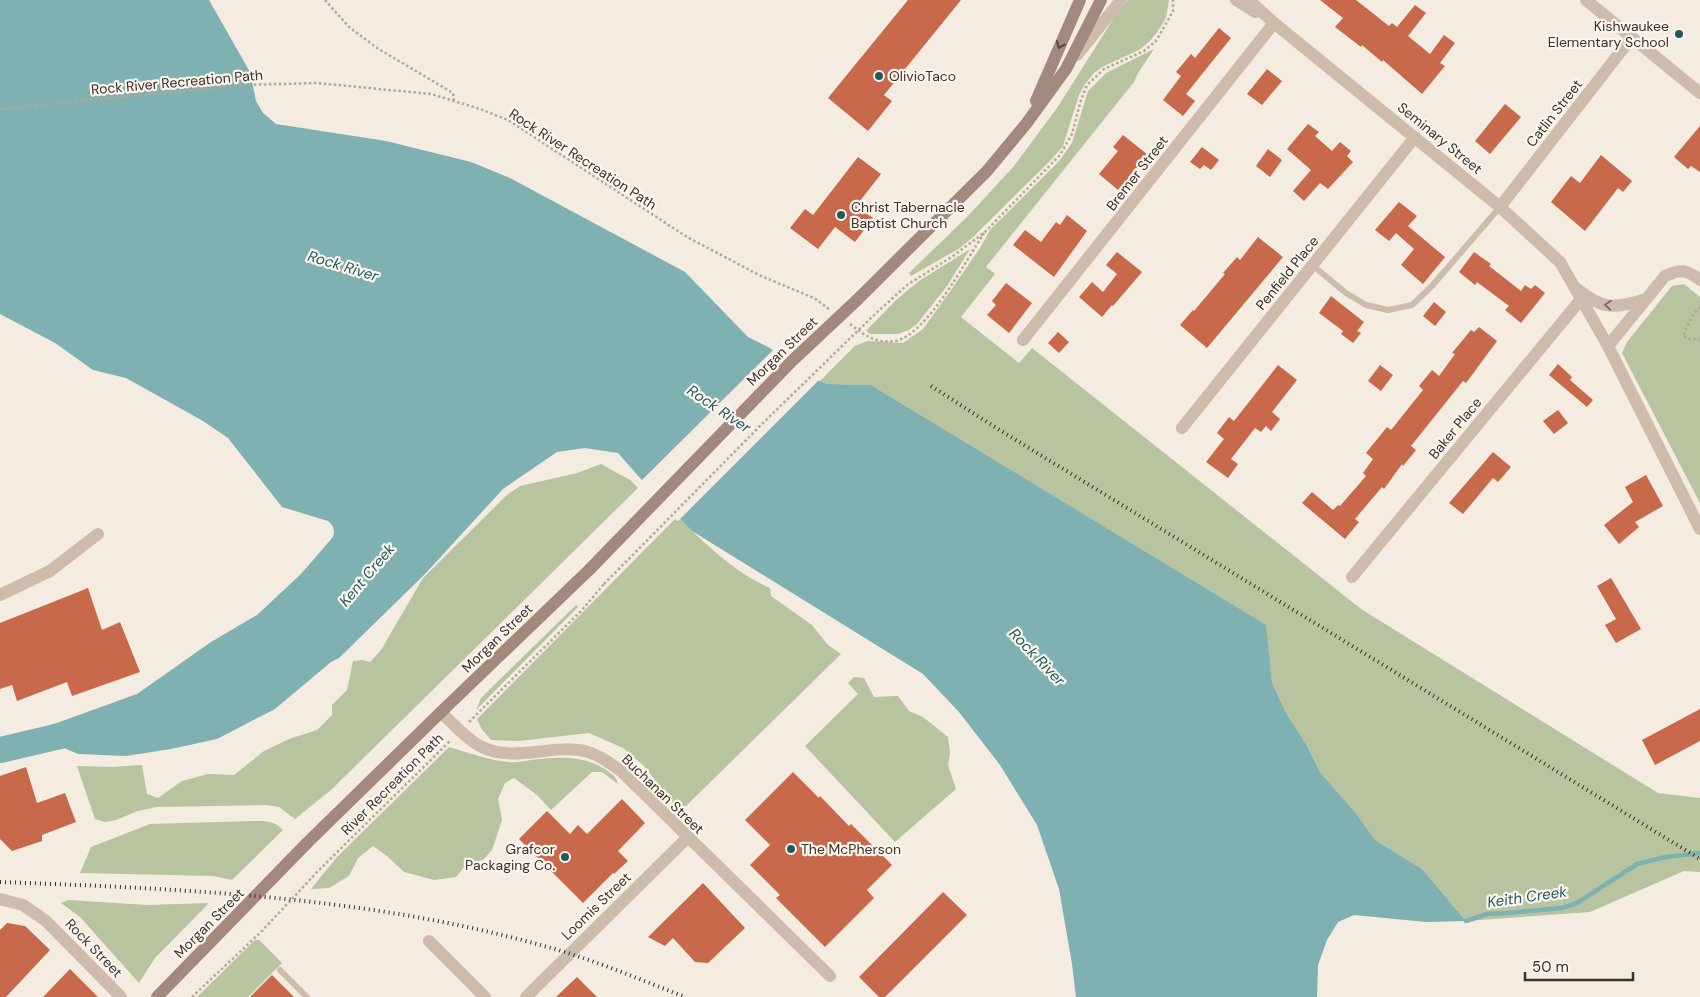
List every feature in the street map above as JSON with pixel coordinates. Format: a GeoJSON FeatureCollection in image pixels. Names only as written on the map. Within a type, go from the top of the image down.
{"type":"FeatureCollection","features":[{"type":"Feature","properties":{"kind":"main road"},"geometry":{"type":"LineString","coordinates":[[1026,124],[1080,0]]}},
{"type":"Feature","properties":{"kind":"main road"},"geometry":{"type":"LineString","coordinates":[[1026,124],[1066,69],[1100,0]]}},
{"type":"Feature","properties":{"kind":"main road","name":"Morgan Street"},"geometry":{"type":"LineString","coordinates":[[157,997],[308,842],[590,569],[792,361],[857,300],[987,171],[1026,124]]}},
{"type":"Feature","properties":{"kind":"street"},"geometry":{"type":"LineString","coordinates":[[1066,69],[1121,0]]}},
{"type":"Feature","properties":{"kind":"street","name":"Seminary Street"},"geometry":{"type":"LineString","coordinates":[[1236,0],[1274,24]]}},
{"type":"Feature","properties":{"kind":"street","name":"Seminary Street"},"geometry":{"type":"LineString","coordinates":[[1249,0],[1274,24],[1500,207],[1560,262],[1608,346],[1700,529]]}},
{"type":"Feature","properties":{"kind":"street"},"geometry":{"type":"LineString","coordinates":[[1586,0],[1700,93]]}},
{"type":"Feature","properties":{"kind":"street","name":"Bremer Street"},"geometry":{"type":"LineString","coordinates":[[1023,340],[1274,24]]}},
{"type":"Feature","properties":{"kind":"street","name":"Catlin Street"},"geometry":{"type":"LineString","coordinates":[[1500,207],[1632,37]]}},
{"type":"Feature","properties":{"kind":"street","name":"Penfield Place"},"geometry":{"type":"LineString","coordinates":[[1182,428],[1415,137]]}},
{"type":"Feature","properties":{"kind":"street"},"geometry":{"type":"LineString","coordinates":[[1608,346],[1665,276],[1677,270],[1692,273],[1700,280]]}},
{"type":"Feature","properties":{"kind":"street","name":"Seminary Street"},"geometry":{"type":"LineString","coordinates":[[1578,292],[1599,304],[1615,306],[1646,300]]}},
{"type":"Feature","properties":{"kind":"street","name":"Baker Place"},"geometry":{"type":"LineString","coordinates":[[1352,577],[1578,292]]}},
{"type":"Feature","properties":{"kind":"street"},"geometry":{"type":"LineString","coordinates":[[0,595],[50,571],[98,534]]}},
{"type":"Feature","properties":{"kind":"street","name":"Buchanan Street"},"geometry":{"type":"LineString","coordinates":[[441,712],[479,746],[508,754],[559,748],[590,752],[604,759],[621,771],[687,838],[830,976]]}},
{"type":"Feature","properties":{"kind":"street","name":"Loomis Street"},"geometry":{"type":"LineString","coordinates":[[526,997],[687,838]]}},
{"type":"Feature","properties":{"kind":"street","name":"Rock Street"},"geometry":{"type":"LineString","coordinates":[[0,899],[23,905],[46,921],[121,997]]}},
{"type":"Feature","properties":{"kind":"street"},"geometry":{"type":"LineString","coordinates":[[429,941],[485,997]]}},
{"type":"Feature","properties":{"kind":"lane"},"geometry":{"type":"LineString","coordinates":[[1312,265],[1346,293],[1366,305],[1388,310],[1412,304],[1431,287],[1500,207]]}},
{"type":"Feature","properties":{"kind":"lane"},"geometry":{"type":"LineString","coordinates":[[280,970],[307,997]]}},
{"type":"Feature","properties":{"kind":"path"},"geometry":{"type":"LineString","coordinates":[[325,0],[350,27],[377,48],[453,93],[454,100]]}},
{"type":"Feature","properties":{"kind":"path"},"geometry":{"type":"LineString","coordinates":[[846,321],[869,338],[881,341],[896,341],[909,335],[922,324],[935,309],[984,233],[1060,154],[1072,134],[1087,85],[1104,69],[1144,51],[1156,41],[1173,11],[1173,0]]}},
{"type":"Feature","properties":{"kind":"path","name":"Rock River Recreation Path"},"geometry":{"type":"LineString","coordinates":[[0,109],[258,83],[343,85],[431,94],[454,100],[508,120],[687,237],[761,276],[814,298],[830,310]]}},
{"type":"Feature","properties":{"kind":"path","name":"River Recreation Path"},"geometry":{"type":"LineString","coordinates":[[192,997],[261,932],[319,870],[582,610],[604,584],[764,422],[873,316],[907,285],[953,256],[984,233]]}},
{"type":"Feature","properties":{"kind":"path"},"geometry":{"type":"LineString","coordinates":[[1700,307],[1692,316],[1684,336],[1690,339],[1700,339]]}},
{"type":"Feature","properties":{"kind":"green space"},"geometry":{"type":"Polygon","coordinates":[[[1128,0],[1169,0],[1166,18],[1158,31],[1139,50],[1104,66],[1094,73],[1079,95],[1063,146],[1052,159],[960,248],[911,276],[909,273],[967,217],[1014,166],[1057,108],[1119,10],[1128,0]]]}},
{"type":"Feature","properties":{"kind":"green space"},"geometry":{"type":"Polygon","coordinates":[[[1154,49],[1134,82],[986,267],[995,274],[961,317],[1019,363],[1032,348],[1361,609],[1658,793],[1700,798],[1700,872],[1684,871],[1590,912],[1466,921],[1422,869],[1375,840],[1320,772],[1306,744],[1285,711],[1272,682],[1265,625],[871,385],[827,384],[820,381],[855,346],[867,341],[903,343],[923,329],[980,248],[990,230],[1060,160],[1072,143],[1088,91],[1106,73],[1154,49]]]}},
{"type":"Feature","properties":{"kind":"green space"},"geometry":{"type":"Polygon","coordinates":[[[970,249],[947,286],[917,324],[909,330],[898,334],[870,334],[866,331],[895,301],[919,281],[970,249]]]}},
{"type":"Feature","properties":{"kind":"green space"},"geometry":{"type":"Polygon","coordinates":[[[1684,284],[1700,297],[1700,503],[1622,353],[1627,342],[1672,286],[1684,284]]]}},
{"type":"Feature","properties":{"kind":"green space"},"geometry":{"type":"Polygon","coordinates":[[[601,464],[630,480],[638,488],[331,790],[295,819],[279,807],[267,805],[157,807],[138,811],[116,820],[105,822],[95,819],[77,766],[112,767],[142,765],[147,794],[158,798],[182,781],[208,774],[234,775],[264,751],[289,739],[317,730],[332,715],[332,705],[347,690],[353,661],[362,660],[370,662],[381,650],[423,578],[508,494],[520,486],[577,473],[601,464]]]}},
{"type":"Feature","properties":{"kind":"green space"},"geometry":{"type":"Polygon","coordinates":[[[675,519],[677,521],[680,519],[711,549],[734,567],[770,588],[771,596],[812,625],[828,645],[841,654],[686,806],[677,808],[644,766],[623,748],[589,733],[519,741],[491,740],[481,728],[477,719],[675,519]]]}},
{"type":"Feature","properties":{"kind":"green space"},"geometry":{"type":"Polygon","coordinates":[[[576,605],[578,607],[476,710],[481,698],[576,605]]]}},
{"type":"Feature","properties":{"kind":"green space"},"geometry":{"type":"Polygon","coordinates":[[[854,677],[864,678],[874,697],[898,696],[909,711],[923,717],[948,737],[950,753],[948,765],[956,789],[895,842],[805,746],[858,694],[848,683],[854,677]]]}},
{"type":"Feature","properties":{"kind":"green space"},"geometry":{"type":"Polygon","coordinates":[[[449,747],[486,758],[509,762],[559,758],[577,759],[603,768],[616,778],[618,784],[602,772],[592,772],[551,810],[537,795],[514,778],[505,783],[498,799],[502,820],[492,850],[483,860],[467,864],[456,877],[434,880],[404,872],[373,846],[358,858],[349,876],[329,888],[311,889],[337,857],[449,747]]]}},
{"type":"Feature","properties":{"kind":"green space"},"geometry":{"type":"Polygon","coordinates":[[[252,821],[273,823],[283,830],[232,880],[213,876],[80,873],[91,847],[150,824],[252,821]]]}},
{"type":"Feature","properties":{"kind":"green space"},"geometry":{"type":"Polygon","coordinates":[[[69,900],[147,905],[209,903],[155,958],[139,983],[80,917],[61,903],[69,900]]]}},
{"type":"Feature","properties":{"kind":"green space"},"geometry":{"type":"Polygon","coordinates":[[[255,940],[259,940],[282,963],[248,997],[197,997],[255,940]]]}},
{"type":"Feature","properties":{"kind":"water","name":"Rock River"},"geometry":{"type":"Polygon","coordinates":[[[0,0],[209,0],[250,72],[256,101],[263,113],[276,124],[386,141],[471,162],[510,178],[685,272],[748,337],[770,348],[797,371],[827,384],[871,385],[1266,625],[1272,682],[1285,711],[1306,744],[1320,772],[1356,814],[1375,840],[1422,869],[1466,921],[1426,922],[1354,915],[1338,922],[1327,940],[1318,965],[1317,997],[1076,997],[1059,889],[1037,825],[1000,765],[959,712],[923,674],[692,531],[618,453],[585,448],[557,452],[503,489],[425,574],[339,658],[331,662],[275,709],[217,739],[126,756],[78,754],[29,733],[137,694],[211,642],[257,615],[301,574],[333,537],[334,530],[328,521],[282,507],[228,438],[203,421],[126,378],[93,370],[55,343],[0,314],[0,0]]]}},
{"type":"Feature","properties":{"kind":"pier"},"geometry":{"type":"Polygon","coordinates":[[[775,348],[798,369],[821,378],[678,521],[640,482],[775,348]]]}},
{"type":"Feature","properties":{"kind":"building"},"geometry":{"type":"Polygon","coordinates":[[[908,0],[961,0],[884,95],[892,101],[868,131],[828,98],[908,0]]]}},
{"type":"Feature","properties":{"kind":"building"},"geometry":{"type":"Polygon","coordinates":[[[1320,0],[1356,0],[1389,26],[1392,23],[1397,27],[1415,5],[1426,13],[1408,36],[1430,54],[1444,35],[1455,43],[1440,63],[1445,66],[1422,94],[1383,60],[1382,62],[1362,45],[1361,47],[1335,27],[1343,18],[1320,0]]]}},
{"type":"Feature","properties":{"kind":"building"},"geometry":{"type":"Polygon","coordinates":[[[1219,28],[1231,38],[1186,94],[1195,101],[1183,116],[1163,100],[1181,76],[1176,72],[1191,54],[1195,58],[1219,28]]]}},
{"type":"Feature","properties":{"kind":"building"},"geometry":{"type":"Polygon","coordinates":[[[1267,69],[1282,81],[1262,105],[1247,94],[1267,69]]]}},
{"type":"Feature","properties":{"kind":"building"},"geometry":{"type":"Polygon","coordinates":[[[1505,104],[1521,117],[1490,154],[1475,141],[1505,104]]]}},
{"type":"Feature","properties":{"kind":"building"},"geometry":{"type":"Polygon","coordinates":[[[1308,124],[1319,132],[1315,136],[1332,151],[1340,142],[1351,151],[1347,156],[1353,162],[1328,189],[1320,183],[1304,201],[1293,191],[1311,170],[1287,149],[1308,124]]]}},
{"type":"Feature","properties":{"kind":"building"},"geometry":{"type":"Polygon","coordinates":[[[1700,126],[1700,172],[1691,166],[1688,169],[1674,157],[1700,126]]]}},
{"type":"Feature","properties":{"kind":"building"},"geometry":{"type":"Polygon","coordinates":[[[1123,135],[1148,155],[1118,190],[1099,174],[1118,151],[1113,147],[1123,135]]]}},
{"type":"Feature","properties":{"kind":"building"},"geometry":{"type":"Polygon","coordinates":[[[1202,147],[1219,160],[1211,170],[1204,165],[1200,169],[1190,162],[1202,147]]]}},
{"type":"Feature","properties":{"kind":"building"},"geometry":{"type":"Polygon","coordinates":[[[1268,149],[1282,160],[1270,177],[1256,166],[1268,149]]]}},
{"type":"Feature","properties":{"kind":"building"},"geometry":{"type":"Polygon","coordinates":[[[1601,155],[1632,181],[1623,192],[1618,188],[1585,231],[1551,202],[1571,176],[1580,183],[1601,155]]]}},
{"type":"Feature","properties":{"kind":"building"},"geometry":{"type":"Polygon","coordinates":[[[858,157],[881,174],[856,206],[873,218],[855,242],[835,227],[818,249],[790,228],[805,209],[813,215],[858,157]]]}},
{"type":"Feature","properties":{"kind":"building"},"geometry":{"type":"Polygon","coordinates":[[[1399,202],[1417,216],[1408,226],[1445,257],[1423,284],[1401,265],[1414,249],[1396,233],[1389,241],[1375,230],[1399,202]]]}},
{"type":"Feature","properties":{"kind":"building"},"geometry":{"type":"Polygon","coordinates":[[[1067,215],[1087,231],[1054,277],[1013,245],[1025,230],[1041,242],[1056,222],[1060,225],[1067,215]]]}},
{"type":"Feature","properties":{"kind":"building"},"geometry":{"type":"Polygon","coordinates":[[[1258,237],[1283,257],[1207,348],[1180,325],[1194,311],[1237,257],[1240,260],[1258,237]]]}},
{"type":"Feature","properties":{"kind":"building"},"geometry":{"type":"Polygon","coordinates":[[[1117,252],[1142,272],[1102,317],[1079,297],[1092,282],[1103,292],[1117,274],[1106,265],[1117,252]]]}},
{"type":"Feature","properties":{"kind":"building"},"geometry":{"type":"Polygon","coordinates":[[[1474,252],[1491,264],[1489,266],[1521,291],[1525,285],[1531,289],[1535,285],[1545,293],[1521,323],[1505,310],[1509,306],[1477,282],[1475,285],[1459,272],[1474,252]]]}},
{"type":"Feature","properties":{"kind":"building"},"geometry":{"type":"Polygon","coordinates":[[[1006,283],[1032,303],[1009,333],[987,315],[996,305],[992,301],[1006,283]]]}},
{"type":"Feature","properties":{"kind":"building"},"geometry":{"type":"Polygon","coordinates":[[[1331,296],[1364,322],[1357,331],[1361,333],[1353,343],[1341,334],[1343,331],[1319,313],[1331,296]]]}},
{"type":"Feature","properties":{"kind":"building"},"geometry":{"type":"Polygon","coordinates":[[[1434,302],[1446,312],[1435,326],[1423,316],[1434,302]]]}},
{"type":"Feature","properties":{"kind":"building"},"geometry":{"type":"Polygon","coordinates":[[[1479,327],[1497,341],[1466,383],[1463,381],[1411,446],[1416,450],[1403,466],[1402,464],[1384,489],[1382,487],[1355,519],[1359,522],[1345,539],[1302,503],[1312,492],[1333,510],[1338,505],[1340,506],[1366,476],[1363,473],[1373,459],[1366,453],[1387,427],[1391,430],[1423,390],[1419,386],[1432,370],[1439,376],[1455,354],[1452,353],[1471,330],[1474,332],[1479,327]]]}},
{"type":"Feature","properties":{"kind":"building"},"geometry":{"type":"Polygon","coordinates":[[[1058,332],[1069,342],[1059,353],[1048,343],[1058,332]]]}},
{"type":"Feature","properties":{"kind":"building"},"geometry":{"type":"Polygon","coordinates":[[[1558,364],[1572,377],[1570,380],[1593,400],[1587,407],[1549,375],[1558,364]]]}},
{"type":"Feature","properties":{"kind":"building"},"geometry":{"type":"Polygon","coordinates":[[[1278,365],[1297,380],[1272,412],[1280,419],[1271,431],[1266,426],[1261,432],[1255,428],[1231,459],[1238,464],[1228,478],[1206,462],[1224,439],[1217,433],[1229,417],[1234,421],[1278,365]]]}},
{"type":"Feature","properties":{"kind":"building"},"geometry":{"type":"Polygon","coordinates":[[[1380,365],[1393,375],[1381,391],[1368,381],[1380,365]]]}},
{"type":"Feature","properties":{"kind":"building"},"geometry":{"type":"Polygon","coordinates":[[[1558,410],[1568,423],[1554,434],[1543,421],[1558,410]]]}},
{"type":"Feature","properties":{"kind":"building"},"geometry":{"type":"Polygon","coordinates":[[[1493,452],[1511,467],[1498,482],[1493,478],[1463,514],[1449,503],[1493,452]]]}},
{"type":"Feature","properties":{"kind":"building"},"geometry":{"type":"Polygon","coordinates":[[[1646,475],[1663,506],[1635,522],[1639,527],[1619,544],[1604,525],[1633,502],[1625,487],[1646,475]]]}},
{"type":"Feature","properties":{"kind":"building"},"geometry":{"type":"Polygon","coordinates":[[[1611,578],[1641,629],[1616,643],[1605,625],[1616,619],[1597,586],[1611,578]]]}},
{"type":"Feature","properties":{"kind":"building"},"geometry":{"type":"Polygon","coordinates":[[[88,588],[102,630],[120,622],[140,672],[72,696],[67,682],[17,701],[12,685],[0,689],[0,623],[88,588]]]}},
{"type":"Feature","properties":{"kind":"building"},"geometry":{"type":"Polygon","coordinates":[[[1700,709],[1700,741],[1655,765],[1642,740],[1700,709]]]}},
{"type":"Feature","properties":{"kind":"building"},"geometry":{"type":"Polygon","coordinates":[[[26,767],[37,803],[65,793],[76,822],[42,835],[42,841],[12,851],[0,839],[0,776],[26,767]]]}},
{"type":"Feature","properties":{"kind":"building"},"geometry":{"type":"Polygon","coordinates":[[[793,772],[849,826],[851,824],[892,865],[867,890],[874,898],[825,947],[776,898],[780,895],[750,865],[770,845],[745,820],[793,772]]]}},
{"type":"Feature","properties":{"kind":"building"},"geometry":{"type":"Polygon","coordinates":[[[622,799],[645,823],[618,851],[628,861],[583,903],[519,839],[547,811],[570,834],[578,825],[587,834],[622,799]]]}},
{"type":"Feature","properties":{"kind":"building"},"geometry":{"type":"Polygon","coordinates":[[[703,883],[745,928],[708,963],[695,962],[673,938],[665,946],[648,937],[703,883]]]}},
{"type":"Feature","properties":{"kind":"building"},"geometry":{"type":"Polygon","coordinates":[[[943,892],[967,915],[885,997],[879,997],[859,977],[943,892]]]}},
{"type":"Feature","properties":{"kind":"building"},"geometry":{"type":"Polygon","coordinates":[[[7,923],[25,926],[50,950],[6,997],[0,997],[0,930],[7,923]]]}},
{"type":"Feature","properties":{"kind":"building"},"geometry":{"type":"Polygon","coordinates":[[[70,969],[98,997],[43,997],[70,969]]]}},
{"type":"Feature","properties":{"kind":"building"},"geometry":{"type":"Polygon","coordinates":[[[272,975],[294,997],[250,997],[272,975]]]}},
{"type":"Feature","properties":{"kind":"building"},"geometry":{"type":"Polygon","coordinates":[[[577,977],[597,997],[556,997],[577,977]]]}},
{"type":"Feature","properties":{"kind":"waterway","name":"Kent Creek"},"geometry":{"type":"LineString","coordinates":[[0,750],[77,732]]}},
{"type":"Feature","properties":{"kind":"waterway","name":"Keith Creek"},"geometry":{"type":"LineString","coordinates":[[1466,921],[1487,914],[1562,908],[1577,903],[1637,864],[1666,857],[1700,853]]}},
{"type":"Feature","properties":{"kind":"railway"},"geometry":{"type":"LineString","coordinates":[[931,386],[998,429],[1700,859]]}},
{"type":"Feature","properties":{"kind":"railway"},"geometry":{"type":"LineString","coordinates":[[0,882],[143,888],[287,899],[428,919],[499,934],[568,953],[685,997]]}},
{"type":"Feature","properties":{"kind":"place","name":"Kishwaukee Elementary School"},"geometry":{"type":"Point","coordinates":[1679,34]}},
{"type":"Feature","properties":{"kind":"place","name":"OlivioTaco"},"geometry":{"type":"Point","coordinates":[879,76]}},
{"type":"Feature","properties":{"kind":"place","name":"Christ Tabernacle Baptist Church"},"geometry":{"type":"Point","coordinates":[841,215]}},
{"type":"Feature","properties":{"kind":"place","name":"The McPherson"},"geometry":{"type":"Point","coordinates":[791,849]}},
{"type":"Feature","properties":{"kind":"place","name":"Grafcor Packaging Co."},"geometry":{"type":"Point","coordinates":[565,857]}}]}
